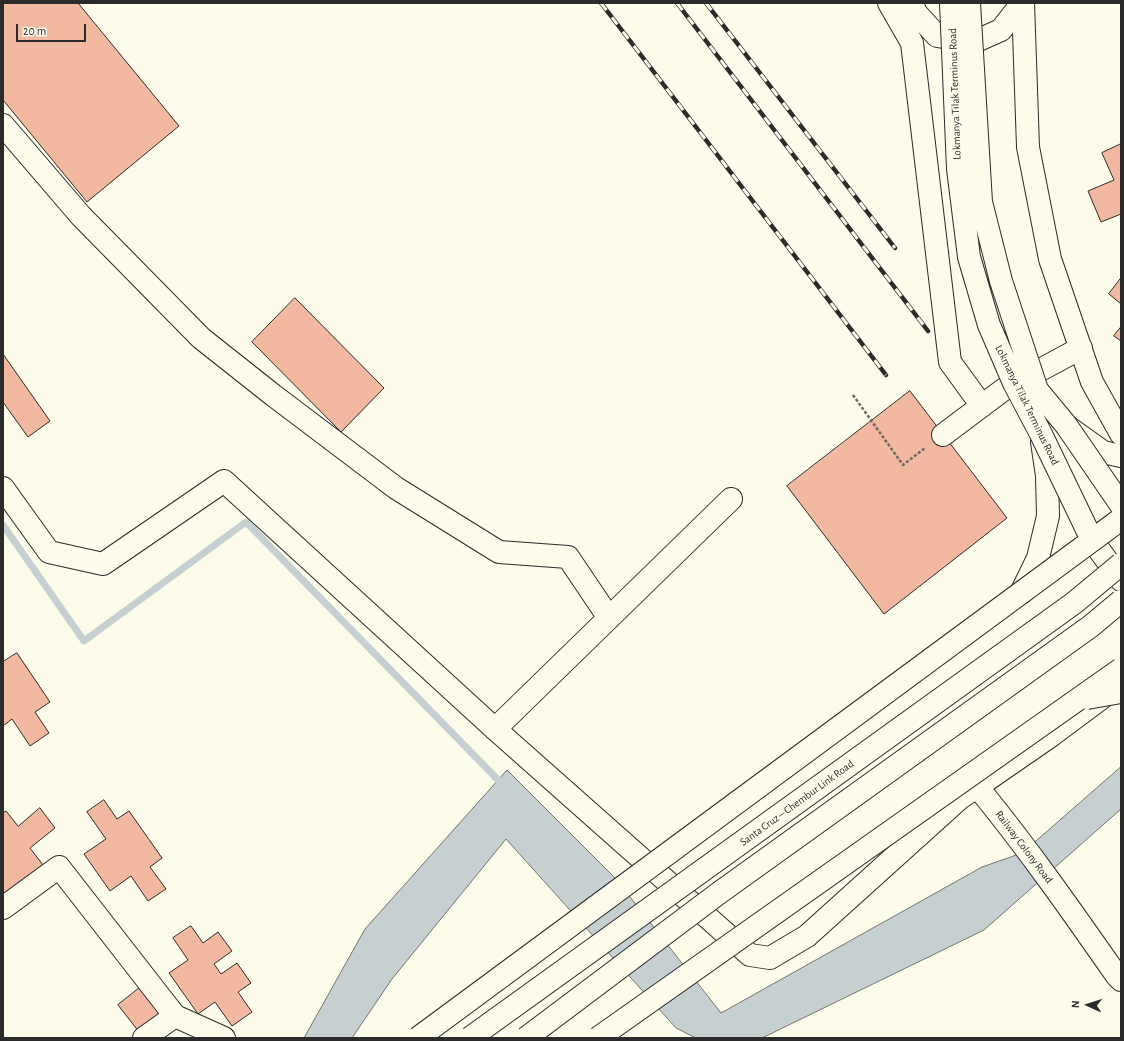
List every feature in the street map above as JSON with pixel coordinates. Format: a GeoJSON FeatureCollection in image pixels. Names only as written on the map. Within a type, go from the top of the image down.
{"type":"FeatureCollection","features":[{"type":"Feature","properties":{"kind":"main road"},"geometry":{"type":"LineString","coordinates":[[889,3],[912,43],[950,362],[982,406]]}},
{"type":"Feature","properties":{"kind":"main road"},"geometry":{"type":"LineString","coordinates":[[912,3],[916,13],[937,36],[974,42],[1001,30],[1022,3]]}},
{"type":"Feature","properties":{"kind":"main road","name":"Lokmanya Tilak Terminus Road"},"geometry":{"type":"LineString","coordinates":[[951,3],[958,169],[969,257],[989,325],[1014,383],[1041,434],[1092,540],[1121,580]]}},
{"type":"Feature","properties":{"kind":"main road","name":"Lokmanya Tilak Terminus Road"},"geometry":{"type":"LineString","coordinates":[[969,3],[981,202],[1001,281],[1037,390],[1066,425],[1121,505]]}},
{"type":"Feature","properties":{"kind":"main road"},"geometry":{"type":"LineString","coordinates":[[1022,3],[1028,147],[1050,259],[1092,382],[1121,434]]}},
{"type":"Feature","properties":{"kind":"main road"},"geometry":{"type":"LineString","coordinates":[[3,125],[81,216],[201,338],[273,395],[396,488],[499,552],[568,556],[609,618]]}},
{"type":"Feature","properties":{"kind":"main road"},"geometry":{"type":"LineString","coordinates":[[943,435],[1003,390],[1081,348]]}},
{"type":"Feature","properties":{"kind":"main road"},"geometry":{"type":"LineString","coordinates":[[1066,425],[1103,452],[1121,456]]}},
{"type":"Feature","properties":{"kind":"main road"},"geometry":{"type":"LineString","coordinates":[[1020,593],[1038,558],[1048,516],[1047,476],[1041,434]]}},
{"type":"Feature","properties":{"kind":"main road"},"geometry":{"type":"LineString","coordinates":[[3,488],[49,552],[103,564],[224,481],[495,729],[750,955],[770,958],[807,936],[960,798],[1052,735],[1121,683]]}},
{"type":"Feature","properties":{"kind":"main road"},"geometry":{"type":"LineString","coordinates":[[495,729],[731,499]]}},
{"type":"Feature","properties":{"kind":"main road"},"geometry":{"type":"LineString","coordinates":[[418,1038],[1121,519]]}},
{"type":"Feature","properties":{"kind":"main road","name":"Santa Cruz – Chembur Link Road"},"geometry":{"type":"LineString","coordinates":[[470,1038],[1074,604],[1121,564]]}},
{"type":"Feature","properties":{"kind":"main road"},"geometry":{"type":"LineString","coordinates":[[526,1038],[719,893],[1091,626],[1121,601]]}},
{"type":"Feature","properties":{"kind":"main road"},"geometry":{"type":"LineString","coordinates":[[598,1038],[1121,669]]}},
{"type":"Feature","properties":{"kind":"main road"},"geometry":{"type":"LineString","coordinates":[[1080,699],[1121,692]]}},
{"type":"Feature","properties":{"kind":"main road","name":"Railway Colony Road"},"geometry":{"type":"LineString","coordinates":[[981,784],[980,790],[1058,891],[1121,980]]}},
{"type":"Feature","properties":{"kind":"main road"},"geometry":{"type":"LineString","coordinates":[[3,908],[59,867],[175,1016],[224,1038]]}},
{"type":"Feature","properties":{"kind":"main road"},"geometry":{"type":"LineString","coordinates":[[144,1038],[175,1016]]}},
{"type":"Feature","properties":{"kind":"path"},"geometry":{"type":"LineString","coordinates":[[852,395],[903,465],[943,435]]}},
{"type":"Feature","properties":{"kind":"shaded area"},"geometry":{"type":"Polygon","coordinates":[[[1121,767],[1121,809],[984,930],[762,1038],[696,1038],[676,1028],[506,839],[392,979],[352,1038],[304,1038],[365,929],[507,770],[616,879],[721,1013],[982,867],[1022,853],[1121,767]]]}},
{"type":"Feature","properties":{"kind":"building"},"geometry":{"type":"Polygon","coordinates":[[[3,3],[78,3],[179,126],[87,202],[3,100],[3,3]]]}},
{"type":"Feature","properties":{"kind":"building"},"geometry":{"type":"Polygon","coordinates":[[[1121,144],[1121,214],[1101,222],[1088,191],[1114,180],[1102,153],[1121,144]]]}},
{"type":"Feature","properties":{"kind":"building"},"geometry":{"type":"Polygon","coordinates":[[[1121,278],[1121,304],[1109,294],[1121,278]]]}},
{"type":"Feature","properties":{"kind":"building"},"geometry":{"type":"Polygon","coordinates":[[[295,298],[384,388],[341,432],[252,342],[295,298]]]}},
{"type":"Feature","properties":{"kind":"building"},"geometry":{"type":"Polygon","coordinates":[[[1121,327],[1121,341],[1114,336],[1121,327]]]}},
{"type":"Feature","properties":{"kind":"building"},"geometry":{"type":"Polygon","coordinates":[[[3,354],[50,421],[28,437],[3,402],[3,354]]]}},
{"type":"Feature","properties":{"kind":"building"},"geometry":{"type":"Polygon","coordinates":[[[910,391],[1007,518],[884,614],[787,486],[910,391]]]}},
{"type":"Feature","properties":{"kind":"building"},"geometry":{"type":"Polygon","coordinates":[[[17,653],[50,702],[35,712],[49,733],[30,746],[12,719],[3,726],[3,662],[17,653]]]}},
{"type":"Feature","properties":{"kind":"building"},"geometry":{"type":"Polygon","coordinates":[[[104,800],[117,819],[129,811],[162,858],[150,867],[166,889],[148,901],[131,876],[110,891],[84,854],[106,839],[87,812],[104,800]]]}},
{"type":"Feature","properties":{"kind":"building"},"geometry":{"type":"Polygon","coordinates":[[[40,808],[55,828],[30,848],[43,865],[3,897],[3,813],[6,811],[18,826],[40,808]]]}},
{"type":"Feature","properties":{"kind":"building"},"geometry":{"type":"Polygon","coordinates":[[[191,926],[203,943],[218,932],[232,951],[214,964],[221,974],[237,963],[251,983],[238,992],[252,1012],[232,1026],[215,1002],[198,1014],[169,973],[188,960],[173,938],[191,926]]]}},
{"type":"Feature","properties":{"kind":"building"},"geometry":{"type":"Polygon","coordinates":[[[142,986],[167,1019],[143,1037],[118,1005],[142,986]]]}},
{"type":"Feature","properties":{"kind":"waterway"},"geometry":{"type":"LineString","coordinates":[[3,525],[84,641],[246,522],[505,787]]}},
{"type":"Feature","properties":{"kind":"railway"},"geometry":{"type":"LineString","coordinates":[[601,3],[886,375]]}},
{"type":"Feature","properties":{"kind":"railway"},"geometry":{"type":"LineString","coordinates":[[677,3],[928,331]]}},
{"type":"Feature","properties":{"kind":"railway"},"geometry":{"type":"LineString","coordinates":[[706,3],[895,248]]}}]}
